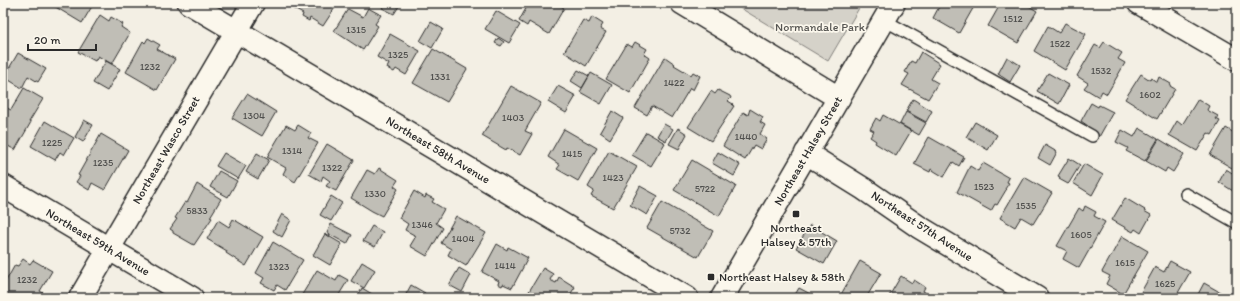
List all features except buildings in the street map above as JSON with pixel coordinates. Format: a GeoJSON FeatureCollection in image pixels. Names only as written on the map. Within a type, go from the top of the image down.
{"type":"FeatureCollection","features":[{"type":"Feature","properties":{"kind":"street","name":"Northeast 58th Avenue"},"geometry":{"type":"LineString","coordinates":[[189,3],[687,298]]}},
{"type":"Feature","properties":{"kind":"street","name":"Northeast Wasco Street"},"geometry":{"type":"LineString","coordinates":[[80,298],[253,3]]}},
{"type":"Feature","properties":{"kind":"street"},"geometry":{"type":"LineString","coordinates":[[682,3],[839,98]]}},
{"type":"Feature","properties":{"kind":"street"},"geometry":{"type":"LineString","coordinates":[[1139,3],[1237,60]]}},
{"type":"Feature","properties":{"kind":"street","name":"Northeast Halsey Street"},"geometry":{"type":"LineString","coordinates":[[722,298],[889,11]]}},
{"type":"Feature","properties":{"kind":"street","name":"Northeast 57th Avenue"},"geometry":{"type":"LineString","coordinates":[[806,153],[864,189],[919,227],[1037,298]]}},
{"type":"Feature","properties":{"kind":"street","name":"Northeast 59th Avenue"},"geometry":{"type":"LineString","coordinates":[[3,186],[192,298]]}},
{"type":"Feature","properties":{"kind":"lane"},"geometry":{"type":"LineString","coordinates":[[889,11],[1092,136]]}},
{"type":"Feature","properties":{"kind":"lane"},"geometry":{"type":"LineString","coordinates":[[1186,194],[1237,223]]}},
{"type":"Feature","properties":{"kind":"green space","name":"Normandale Park"},"geometry":{"type":"Polygon","coordinates":[[[732,3],[862,3],[828,61],[732,3]]]}},
{"type":"Feature","properties":{"kind":"place","name":"Northeast Halsey & 57th"},"geometry":{"type":"Point","coordinates":[796,214]}},
{"type":"Feature","properties":{"kind":"place","name":"Northeast Halsey & 58th"},"geometry":{"type":"Point","coordinates":[711,277]}}]}
